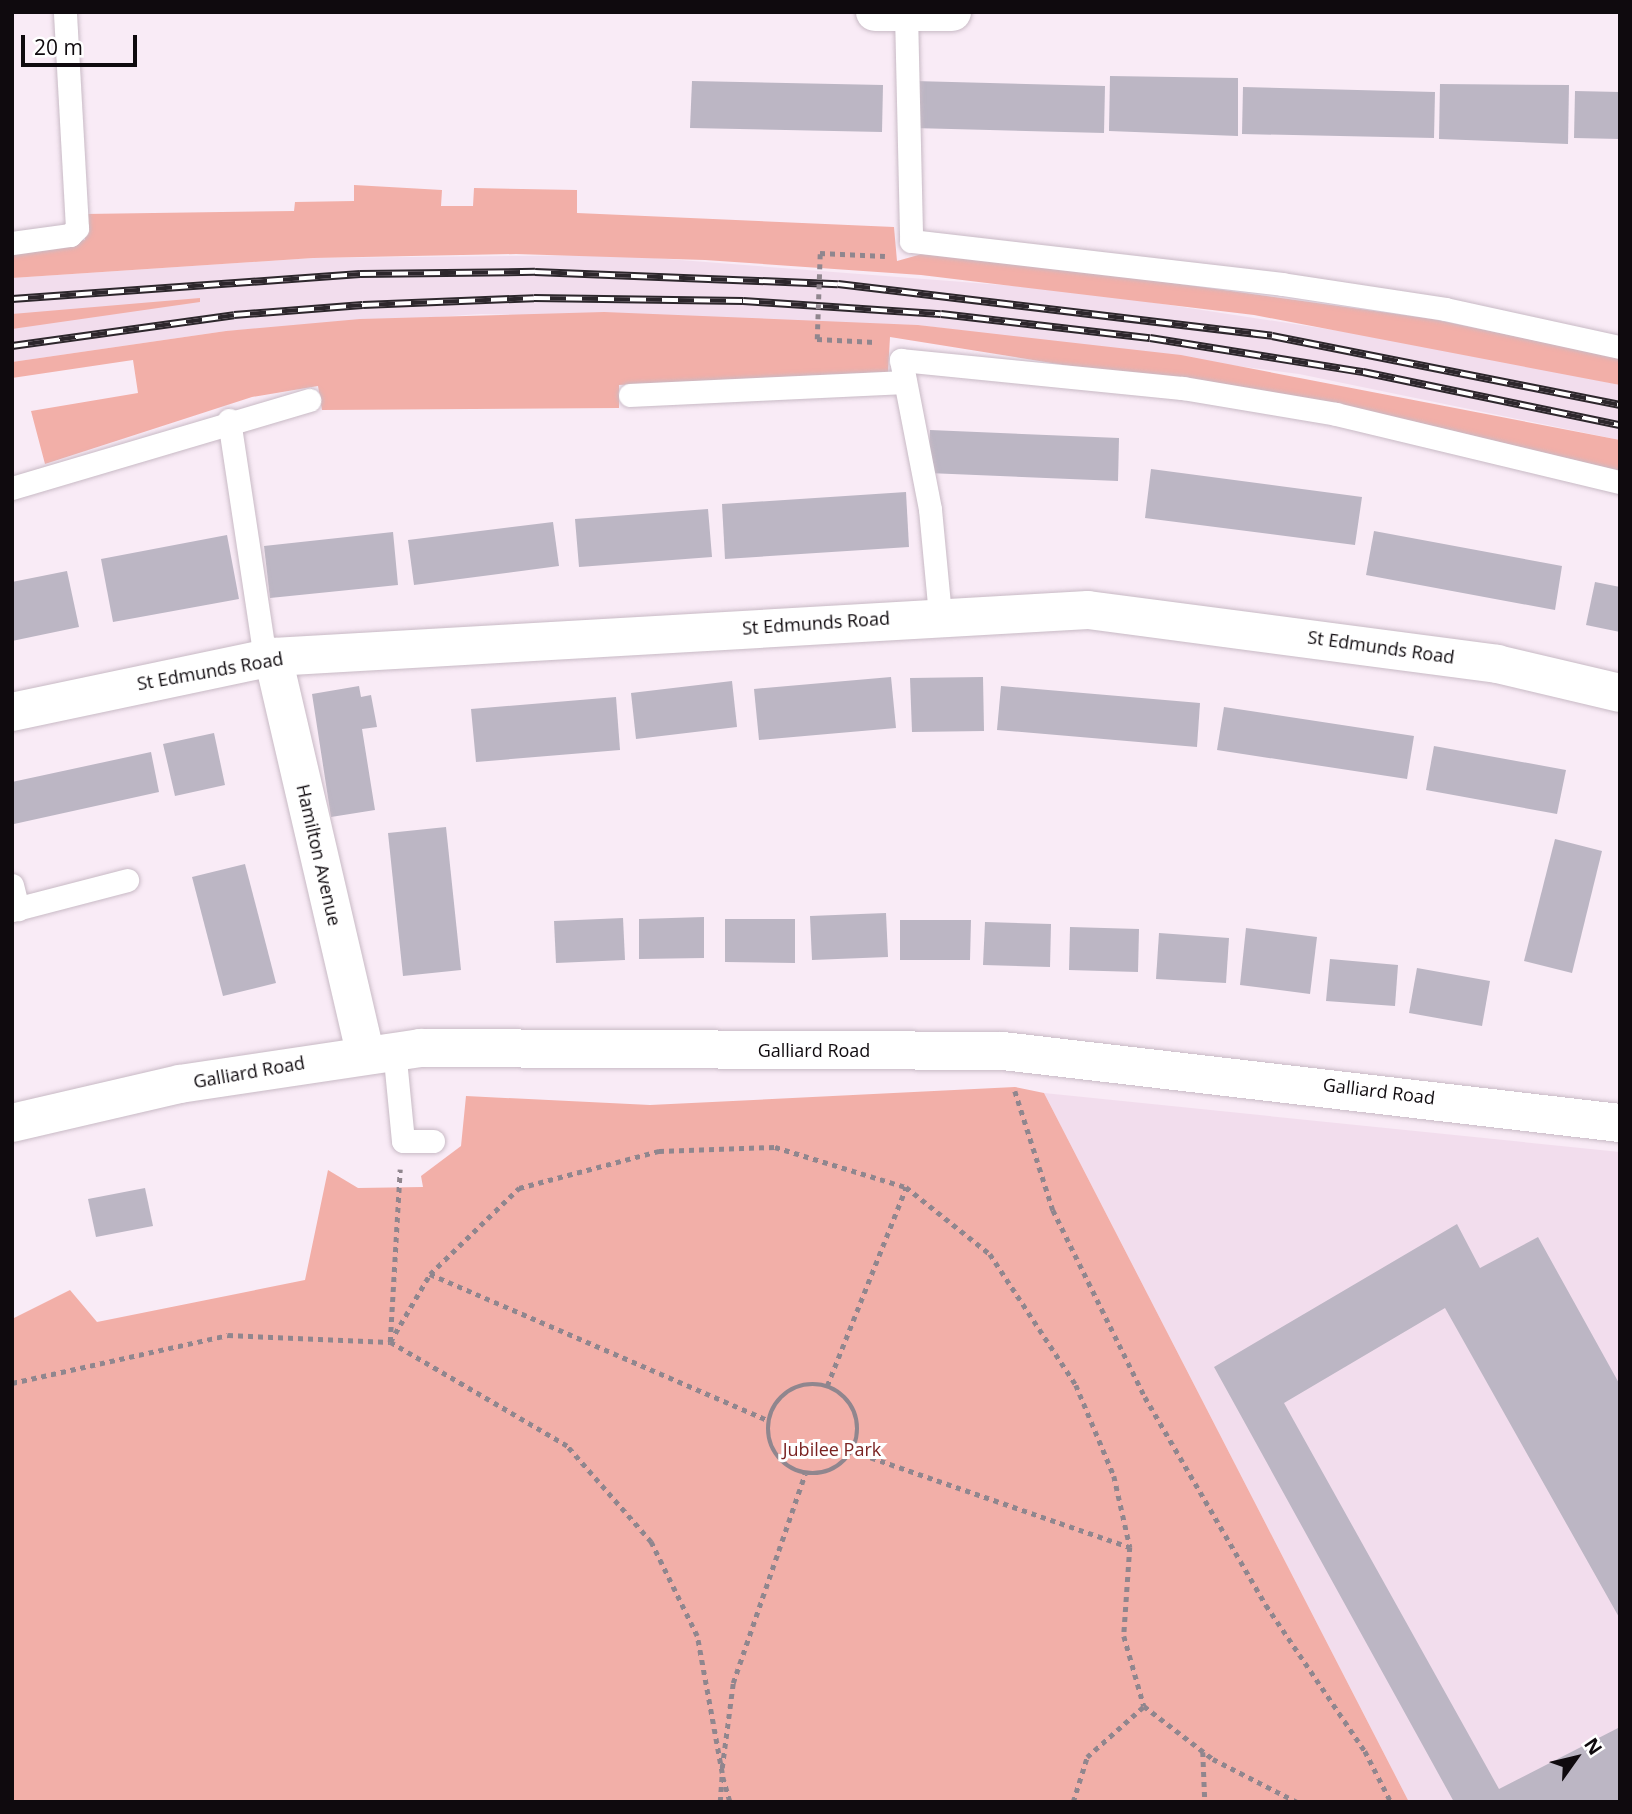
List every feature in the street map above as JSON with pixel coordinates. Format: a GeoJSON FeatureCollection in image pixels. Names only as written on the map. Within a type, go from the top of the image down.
{"type":"FeatureCollection","features":[{"type":"Feature","properties":{"kind":"street"},"geometry":{"type":"LineString","coordinates":[[874,12],[952,12]]}},
{"type":"Feature","properties":{"kind":"street","name":"St Edmunds Road"},"geometry":{"type":"LineString","coordinates":[[12,712],[269,658],[940,615],[1088,610],[1497,664],[1620,693]]}},
{"type":"Feature","properties":{"kind":"street","name":"Hamilton Avenue"},"geometry":{"type":"LineString","coordinates":[[269,658],[380,1051]]}},
{"type":"Feature","properties":{"kind":"street","name":"Galliard Road"},"geometry":{"type":"LineString","coordinates":[[12,1123],[180,1084],[380,1051],[1003,1051],[1620,1123]]}},
{"type":"Feature","properties":{"kind":"lane"},"geometry":{"type":"LineString","coordinates":[[12,243],[71,235],[77,228],[65,12]]}},
{"type":"Feature","properties":{"kind":"lane"},"geometry":{"type":"LineString","coordinates":[[906,13],[911,241],[1256,280],[1445,309],[1620,346]]}},
{"type":"Feature","properties":{"kind":"lane"},"geometry":{"type":"LineString","coordinates":[[940,615],[930,509],[901,360],[921,357],[1183,388],[1336,414],[1620,482]]}},
{"type":"Feature","properties":{"kind":"lane"},"geometry":{"type":"LineString","coordinates":[[630,395],[905,382]]}},
{"type":"Feature","properties":{"kind":"lane"},"geometry":{"type":"LineString","coordinates":[[12,488],[229,421],[309,400]]}},
{"type":"Feature","properties":{"kind":"lane"},"geometry":{"type":"LineString","coordinates":[[229,421],[269,658]]}},
{"type":"Feature","properties":{"kind":"lane"},"geometry":{"type":"LineString","coordinates":[[12,885],[15,910],[127,880]]}},
{"type":"Feature","properties":{"kind":"lane"},"geometry":{"type":"LineString","coordinates":[[380,1051],[403,1141],[433,1141]]}},
{"type":"Feature","properties":{"kind":"path"},"geometry":{"type":"LineString","coordinates":[[889,342],[817,339],[820,253],[897,256]]}},
{"type":"Feature","properties":{"kind":"path"},"geometry":{"type":"LineString","coordinates":[[1003,1051],[1053,1210],[1145,1397],[1266,1605],[1365,1751],[1391,1802]]}},
{"type":"Feature","properties":{"kind":"path"},"geometry":{"type":"LineString","coordinates":[[390,1342],[403,1141]]}},
{"type":"Feature","properties":{"kind":"path"},"geometry":{"type":"LineString","coordinates":[[390,1342],[430,1274],[519,1188],[659,1151],[775,1147],[906,1187],[990,1254],[1076,1385],[1114,1476],[1130,1547],[1124,1636],[1144,1706],[1203,1752],[1297,1802]]}},
{"type":"Feature","properties":{"kind":"path"},"geometry":{"type":"LineString","coordinates":[[827,1386],[906,1187]]}},
{"type":"Feature","properties":{"kind":"path"},"geometry":{"type":"LineString","coordinates":[[430,1274],[768,1420]]}},
{"type":"Feature","properties":{"kind":"path"},"geometry":{"type":"LineString","coordinates":[[12,1383],[228,1335],[390,1342],[567,1446],[651,1542],[697,1636],[722,1773],[730,1802]]}},
{"type":"Feature","properties":{"kind":"path"},"geometry":{"type":"LineString","coordinates":[[798,1385],[827,1386],[856,1415],[852,1451],[831,1471],[805,1474],[773,1451],[768,1420],[783,1394],[798,1385]]}},
{"type":"Feature","properties":{"kind":"path"},"geometry":{"type":"LineString","coordinates":[[852,1451],[1130,1547]]}},
{"type":"Feature","properties":{"kind":"path"},"geometry":{"type":"LineString","coordinates":[[720,1802],[733,1682],[805,1474]]}},
{"type":"Feature","properties":{"kind":"path"},"geometry":{"type":"LineString","coordinates":[[1073,1802],[1087,1757],[1144,1706]]}},
{"type":"Feature","properties":{"kind":"path"},"geometry":{"type":"LineString","coordinates":[[1203,1752],[1205,1802]]}},
{"type":"Feature","properties":{"kind":"shaded area"},"geometry":{"type":"Polygon","coordinates":[[[615,255],[1078,291],[1431,345],[1620,385],[1620,440],[1299,374],[918,325],[481,314],[226,331],[12,362],[12,278],[313,258],[615,255]]]}},
{"type":"Feature","properties":{"kind":"shaded area"},"geometry":{"type":"Polygon","coordinates":[[[1044,1093],[1620,1152],[1620,1802],[1409,1802],[1044,1093]]]}},
{"type":"Feature","properties":{"kind":"green space"},"geometry":{"type":"Polygon","coordinates":[[[354,185],[442,190],[441,206],[473,206],[474,188],[577,190],[577,213],[894,227],[897,261],[922,254],[1035,264],[1432,319],[1620,358],[1620,385],[1254,315],[921,275],[705,260],[516,254],[313,258],[12,278],[12,249],[85,240],[85,214],[294,211],[295,202],[354,201],[354,185]]]}},
{"type":"Feature","properties":{"kind":"green space"},"geometry":{"type":"Polygon","coordinates":[[[200,298],[200,302],[12,329],[12,314],[200,298]]]}},
{"type":"Feature","properties":{"kind":"green space"},"geometry":{"type":"Polygon","coordinates":[[[604,312],[918,325],[1181,355],[1620,440],[1620,471],[1412,421],[890,337],[888,372],[619,385],[619,408],[322,410],[318,386],[252,397],[45,464],[31,411],[138,393],[133,360],[12,378],[12,362],[226,331],[360,319],[604,312]]]}},
{"type":"Feature","properties":{"kind":"green space","name":"Jubilee Park"},"geometry":{"type":"Polygon","coordinates":[[[1015,1087],[1044,1093],[1409,1802],[12,1802],[12,1319],[70,1290],[97,1322],[305,1280],[328,1170],[358,1188],[423,1187],[421,1176],[461,1146],[466,1096],[650,1105],[1015,1087]]]}},
{"type":"Feature","properties":{"kind":"building"},"geometry":{"type":"Polygon","coordinates":[[[1110,76],[1238,78],[1238,136],[1109,131],[1110,76]]]}},
{"type":"Feature","properties":{"kind":"building"},"geometry":{"type":"Polygon","coordinates":[[[692,81],[883,85],[882,132],[690,128],[692,81]]]}},
{"type":"Feature","properties":{"kind":"building"},"geometry":{"type":"Polygon","coordinates":[[[914,81],[1105,86],[1104,133],[913,128],[914,81]]]}},
{"type":"Feature","properties":{"kind":"building"},"geometry":{"type":"Polygon","coordinates":[[[1440,84],[1569,85],[1568,144],[1439,139],[1440,84]]]}},
{"type":"Feature","properties":{"kind":"building"},"geometry":{"type":"Polygon","coordinates":[[[1243,87],[1435,92],[1434,138],[1242,134],[1243,87]]]}},
{"type":"Feature","properties":{"kind":"building"},"geometry":{"type":"Polygon","coordinates":[[[1575,91],[1620,92],[1620,139],[1574,138],[1575,91]]]}},
{"type":"Feature","properties":{"kind":"building"},"geometry":{"type":"Polygon","coordinates":[[[930,430],[1119,438],[1118,481],[928,473],[930,430]]]}},
{"type":"Feature","properties":{"kind":"building"},"geometry":{"type":"Polygon","coordinates":[[[1151,469],[1362,497],[1355,545],[1145,518],[1151,469]]]}},
{"type":"Feature","properties":{"kind":"building"},"geometry":{"type":"Polygon","coordinates":[[[906,492],[909,547],[725,559],[722,504],[906,492]]]}},
{"type":"Feature","properties":{"kind":"building"},"geometry":{"type":"Polygon","coordinates":[[[708,509],[712,557],[579,567],[575,519],[708,509]]]}},
{"type":"Feature","properties":{"kind":"building"},"geometry":{"type":"Polygon","coordinates":[[[553,522],[559,566],[414,585],[408,540],[553,522]]]}},
{"type":"Feature","properties":{"kind":"building"},"geometry":{"type":"Polygon","coordinates":[[[1374,531],[1562,566],[1555,610],[1366,575],[1374,531]]]}},
{"type":"Feature","properties":{"kind":"building"},"geometry":{"type":"Polygon","coordinates":[[[393,532],[398,585],[270,598],[264,546],[393,532]]]}},
{"type":"Feature","properties":{"kind":"building"},"geometry":{"type":"Polygon","coordinates":[[[227,535],[239,599],[113,622],[101,559],[227,535]]]}},
{"type":"Feature","properties":{"kind":"building"},"geometry":{"type":"Polygon","coordinates":[[[67,571],[79,627],[12,641],[12,582],[67,571]]]}},
{"type":"Feature","properties":{"kind":"building"},"geometry":{"type":"Polygon","coordinates":[[[1595,582],[1620,587],[1620,632],[1586,625],[1595,582]]]}},
{"type":"Feature","properties":{"kind":"building"},"geometry":{"type":"Polygon","coordinates":[[[891,677],[896,728],[759,740],[754,689],[891,677]]]}},
{"type":"Feature","properties":{"kind":"building"},"geometry":{"type":"Polygon","coordinates":[[[983,677],[984,731],[912,732],[910,678],[983,677]]]}},
{"type":"Feature","properties":{"kind":"building"},"geometry":{"type":"Polygon","coordinates":[[[732,681],[737,727],[636,739],[631,693],[732,681]]]}},
{"type":"Feature","properties":{"kind":"building"},"geometry":{"type":"Polygon","coordinates":[[[359,686],[361,697],[371,695],[377,727],[362,729],[375,810],[331,817],[312,694],[359,686]]]}},
{"type":"Feature","properties":{"kind":"building"},"geometry":{"type":"Polygon","coordinates":[[[1001,686],[1200,703],[1197,747],[997,730],[1001,686]]]}},
{"type":"Feature","properties":{"kind":"building"},"geometry":{"type":"Polygon","coordinates":[[[616,697],[620,750],[476,762],[471,709],[616,697]]]}},
{"type":"Feature","properties":{"kind":"building"},"geometry":{"type":"Polygon","coordinates":[[[1224,707],[1414,736],[1407,779],[1217,750],[1224,707]]]}},
{"type":"Feature","properties":{"kind":"building"},"geometry":{"type":"Polygon","coordinates":[[[214,733],[225,785],[175,796],[163,744],[214,733]]]}},
{"type":"Feature","properties":{"kind":"building"},"geometry":{"type":"Polygon","coordinates":[[[1434,746],[1566,770],[1557,814],[1426,790],[1434,746]]]}},
{"type":"Feature","properties":{"kind":"building"},"geometry":{"type":"Polygon","coordinates":[[[151,752],[159,792],[14,824],[12,782],[151,752]]]}},
{"type":"Feature","properties":{"kind":"building"},"geometry":{"type":"Polygon","coordinates":[[[446,827],[461,970],[403,976],[388,833],[446,827]]]}},
{"type":"Feature","properties":{"kind":"building"},"geometry":{"type":"Polygon","coordinates":[[[1555,839],[1602,851],[1572,973],[1524,961],[1555,839]]]}},
{"type":"Feature","properties":{"kind":"building"},"geometry":{"type":"Polygon","coordinates":[[[245,864],[276,983],[223,996],[192,877],[245,864]]]}},
{"type":"Feature","properties":{"kind":"building"},"geometry":{"type":"Polygon","coordinates":[[[886,913],[888,957],[812,960],[810,916],[886,913]]]}},
{"type":"Feature","properties":{"kind":"building"},"geometry":{"type":"Polygon","coordinates":[[[704,917],[704,958],[639,959],[639,919],[704,917]]]}},
{"type":"Feature","properties":{"kind":"building"},"geometry":{"type":"Polygon","coordinates":[[[623,918],[625,960],[556,963],[554,921],[623,918]]]}},
{"type":"Feature","properties":{"kind":"building"},"geometry":{"type":"Polygon","coordinates":[[[725,919],[795,919],[795,963],[725,962],[725,919]]]}},
{"type":"Feature","properties":{"kind":"building"},"geometry":{"type":"Polygon","coordinates":[[[900,920],[971,920],[970,960],[900,960],[900,920]]]}},
{"type":"Feature","properties":{"kind":"building"},"geometry":{"type":"Polygon","coordinates":[[[985,922],[1051,924],[1050,967],[983,965],[985,922]]]}},
{"type":"Feature","properties":{"kind":"building"},"geometry":{"type":"Polygon","coordinates":[[[1070,927],[1139,929],[1138,972],[1069,970],[1070,927]]]}},
{"type":"Feature","properties":{"kind":"building"},"geometry":{"type":"Polygon","coordinates":[[[1246,928],[1317,937],[1310,994],[1240,985],[1246,928]]]}},
{"type":"Feature","properties":{"kind":"building"},"geometry":{"type":"Polygon","coordinates":[[[1159,933],[1229,938],[1226,983],[1156,979],[1159,933]]]}},
{"type":"Feature","properties":{"kind":"building"},"geometry":{"type":"Polygon","coordinates":[[[1330,959],[1398,965],[1395,1006],[1326,1001],[1330,959]]]}},
{"type":"Feature","properties":{"kind":"building"},"geometry":{"type":"Polygon","coordinates":[[[1417,968],[1490,981],[1482,1026],[1409,1013],[1417,968]]]}},
{"type":"Feature","properties":{"kind":"building"},"geometry":{"type":"Polygon","coordinates":[[[145,1188],[153,1226],[96,1237],[88,1199],[145,1188]]]}},
{"type":"Feature","properties":{"kind":"building"},"geometry":{"type":"Polygon","coordinates":[[[1457,1224],[1480,1268],[1538,1237],[1620,1385],[1620,1619],[1445,1308],[1284,1403],[1499,1789],[1620,1727],[1620,1802],[1454,1802],[1214,1367],[1457,1224]]]}},
{"type":"Feature","properties":{"kind":"railway"},"geometry":{"type":"LineString","coordinates":[[12,299],[360,274],[535,272],[838,284],[1272,336],[1620,405]]}},
{"type":"Feature","properties":{"kind":"railway"},"geometry":{"type":"LineString","coordinates":[[12,346],[234,315],[363,305],[534,298],[743,301],[941,314],[1150,338],[1363,372],[1620,425]]}}]}
